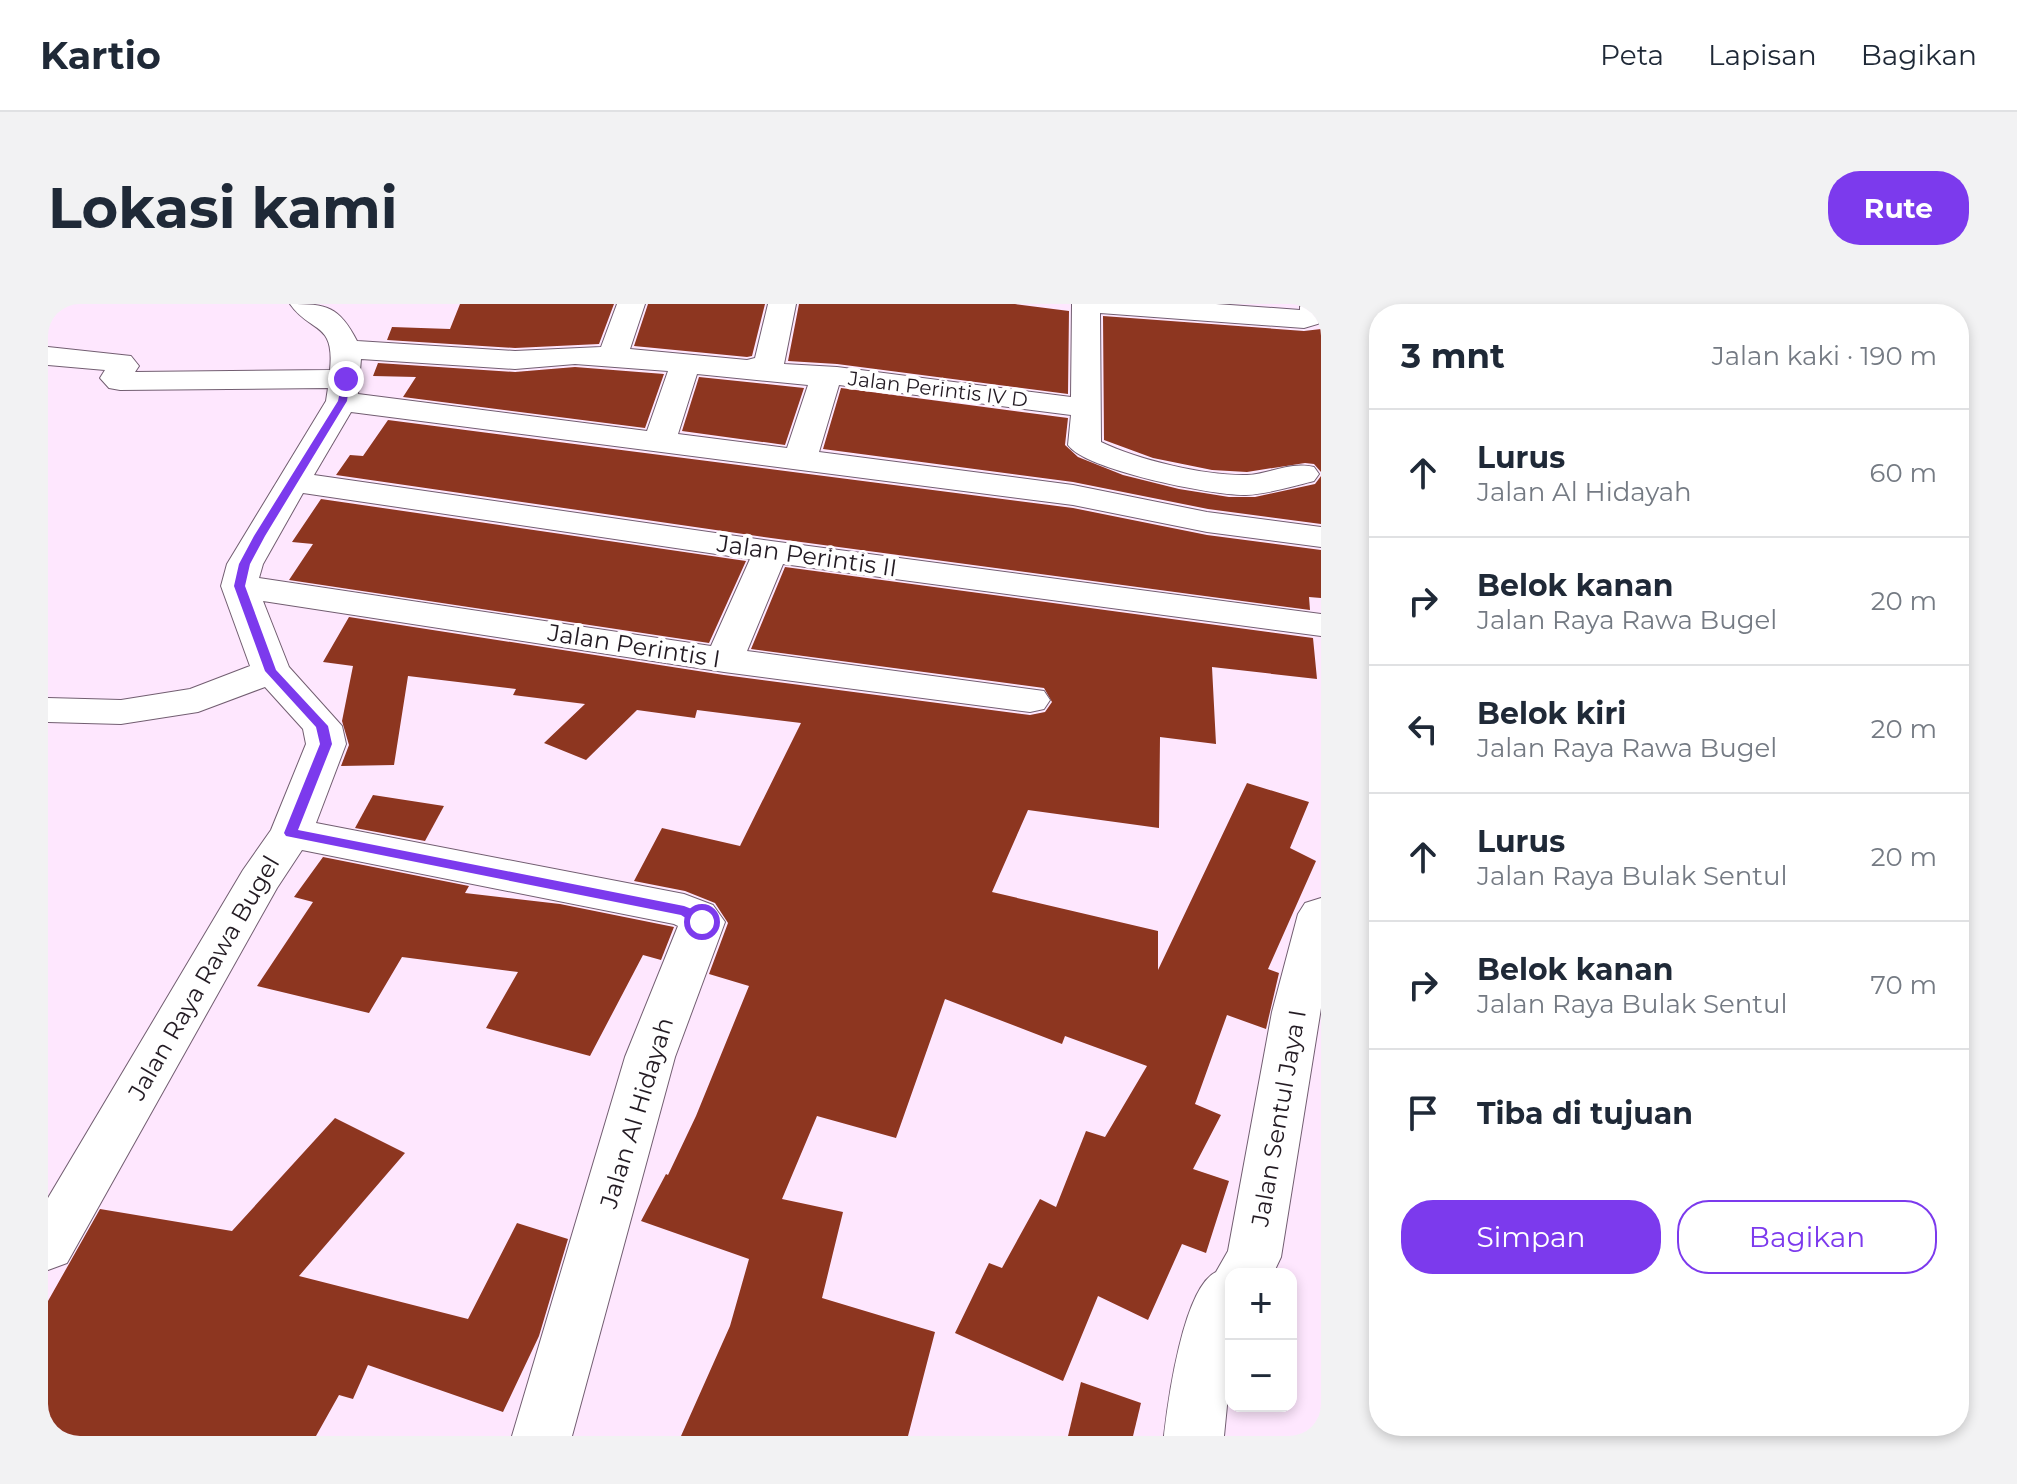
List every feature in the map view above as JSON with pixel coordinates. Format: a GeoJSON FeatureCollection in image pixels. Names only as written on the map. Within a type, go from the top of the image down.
{"type":"FeatureCollection","features":[{"type":"Feature","properties":{"kind":"street"},"geometry":{"type":"LineString","coordinates":[[48,710],[121,712],[198,700],[271,671],[239,586],[245,564],[293,482],[345,376],[335,326],[304,304]]}},
{"type":"Feature","properties":{"kind":"street"},"geometry":{"type":"LineString","coordinates":[[613,356],[631,304]]}},
{"type":"Feature","properties":{"kind":"street"},"geometry":{"type":"LineString","coordinates":[[753,368],[769,364],[782,304]]}},
{"type":"Feature","properties":{"kind":"street"},"geometry":{"type":"LineString","coordinates":[[1086,304],[1087,433],[1084,445],[1100,455],[1243,485],[1302,474]]}},
{"type":"Feature","properties":{"kind":"street"},"geometry":{"type":"LineString","coordinates":[[1097,304],[1304,319],[1315,315],[1314,304]]}},
{"type":"Feature","properties":{"kind":"street"},"geometry":{"type":"LineString","coordinates":[[48,356],[120,362],[124,366],[115,378],[120,381],[345,376],[575,355],[753,368],[829,378]]}},
{"type":"Feature","properties":{"kind":"street"},"geometry":{"type":"LineString","coordinates":[[659,442],[686,362]]}},
{"type":"Feature","properties":{"kind":"street"},"geometry":{"type":"LineString","coordinates":[[345,376],[659,442],[801,457],[1073,495],[1207,522],[1321,537]]}},
{"type":"Feature","properties":{"kind":"street","name":"Jalan Perintis IV D"},"geometry":{"type":"LineString","coordinates":[[801,457],[822,382],[829,378],[1086,408]]}},
{"type":"Feature","properties":{"kind":"street","name":"Jalan Perintis II"},"geometry":{"type":"LineString","coordinates":[[293,482],[771,552],[1321,625]]}},
{"type":"Feature","properties":{"kind":"street"},"geometry":{"type":"LineString","coordinates":[[724,660],[771,552]]}},
{"type":"Feature","properties":{"kind":"street","name":"Jalan Perintis I"},"geometry":{"type":"LineString","coordinates":[[239,586],[724,660],[1030,700]]}},
{"type":"Feature","properties":{"kind":"street","name":"Jalan Raya Rawa Bugel"},"geometry":{"type":"LineString","coordinates":[[48,1247],[259,881],[291,833],[326,744],[322,726],[271,671]]}},
{"type":"Feature","properties":{"kind":"street","name":"Jalan Al Hidayah"},"geometry":{"type":"LineString","coordinates":[[291,833],[684,910],[702,922],[650,1057],[542,1436]]}},
{"type":"Feature","properties":{"kind":"street","name":"Jalan Sentul Jaya I"},"geometry":{"type":"LineString","coordinates":[[1247,1268],[1254,1257],[1296,1012],[1321,914]]}},
{"type":"Feature","properties":{"kind":"street"},"geometry":{"type":"LineString","coordinates":[[1194,1436],[1198,1388],[1215,1315],[1225,1300]]}},
{"type":"Feature","properties":{"kind":"building"},"geometry":{"type":"Polygon","coordinates":[[[460,304],[614,304],[599,344],[515,348],[387,340],[392,327],[450,329],[460,304]]]}},
{"type":"Feature","properties":{"kind":"building"},"geometry":{"type":"Polygon","coordinates":[[[648,304],[765,304],[752,356],[747,357],[634,346],[648,304]]]}},
{"type":"Feature","properties":{"kind":"building"},"geometry":{"type":"Polygon","coordinates":[[[799,304],[1015,304],[1069,311],[1068,394],[837,364],[788,361],[799,304]]]}},
{"type":"Feature","properties":{"kind":"building"},"geometry":{"type":"Polygon","coordinates":[[[1103,316],[1304,331],[1321,329],[1321,472],[1314,464],[1305,463],[1247,472],[1212,470],[1153,458],[1104,440],[1103,316]]]}},
{"type":"Feature","properties":{"kind":"building"},"geometry":{"type":"Polygon","coordinates":[[[378,363],[515,372],[575,367],[664,374],[645,428],[403,397],[416,377],[373,376],[378,363]]]}},
{"type":"Feature","properties":{"kind":"building"},"geometry":{"type":"Polygon","coordinates":[[[699,377],[804,388],[785,445],[682,431],[699,377]]]}},
{"type":"Feature","properties":{"kind":"building"},"geometry":{"type":"Polygon","coordinates":[[[841,388],[1068,418],[1065,445],[1078,457],[1123,475],[1179,489],[1229,497],[1255,497],[1315,484],[1321,476],[1321,524],[1208,509],[1073,482],[823,449],[841,388]]]}},
{"type":"Feature","properties":{"kind":"building"},"geometry":{"type":"Polygon","coordinates":[[[388,420],[1073,508],[1207,535],[1321,550],[1321,598],[1309,597],[1310,610],[771,538],[336,475],[350,455],[363,456],[388,420]]]}},
{"type":"Feature","properties":{"kind":"building"},"geometry":{"type":"Polygon","coordinates":[[[321,499],[746,561],[709,643],[289,580],[313,544],[292,542],[321,499]]]}},
{"type":"Feature","properties":{"kind":"building"},"geometry":{"type":"Polygon","coordinates":[[[785,567],[1313,638],[1317,679],[1212,667],[1216,744],[1160,737],[1159,828],[1028,810],[992,892],[1158,931],[1158,970],[1247,783],[1309,802],[1290,848],[1316,861],[1268,969],[1279,973],[1266,1029],[1227,1015],[1195,1104],[1221,1115],[1193,1169],[1229,1181],[1206,1253],[1182,1244],[1148,1320],[1098,1296],[1063,1381],[955,1333],[989,1263],[1002,1268],[1040,1199],[1056,1207],[1086,1131],[1105,1137],[1147,1066],[1065,1036],[1062,1044],[945,999],[896,1138],[817,1116],[782,1199],[843,1212],[822,1298],[935,1332],[908,1436],[681,1436],[730,1326],[749,1259],[641,1221],[668,1175],[696,1116],[749,986],[709,974],[728,923],[715,903],[685,891],[634,881],[662,828],[740,846],[801,723],[697,710],[695,718],[637,710],[586,760],[544,743],[585,704],[513,695],[516,689],[408,676],[394,765],[341,766],[349,745],[342,721],[353,666],[323,662],[349,617],[724,675],[1030,715],[1045,712],[1052,702],[1044,688],[751,649],[785,567]]]}},
{"type":"Feature","properties":{"kind":"building"},"geometry":{"type":"Polygon","coordinates":[[[373,795],[444,806],[425,841],[355,828],[373,795]]]}},
{"type":"Feature","properties":{"kind":"building"},"geometry":{"type":"Polygon","coordinates":[[[323,857],[469,886],[465,893],[560,904],[674,927],[661,960],[643,955],[590,1056],[486,1028],[518,972],[402,957],[369,1013],[257,986],[313,902],[294,897],[323,857]]]}},
{"type":"Feature","properties":{"kind":"building"},"geometry":{"type":"Polygon","coordinates":[[[335,1118],[405,1153],[299,1276],[468,1319],[517,1223],[568,1239],[539,1336],[503,1412],[368,1365],[353,1399],[339,1395],[316,1436],[48,1436],[48,1301],[100,1209],[232,1231],[335,1118]]]}},
{"type":"Feature","properties":{"kind":"building"},"geometry":{"type":"Polygon","coordinates":[[[1081,1382],[1141,1403],[1133,1436],[1068,1436],[1081,1382]]]}},
{"type":"Feature","properties":{"kind":"route"},"geometry":{"type":"LineString","coordinates":[[346,379],[342,401],[260,536],[245,564],[239,586],[271,671],[322,726],[326,744],[291,833],[684,910],[702,922]]}}]}
